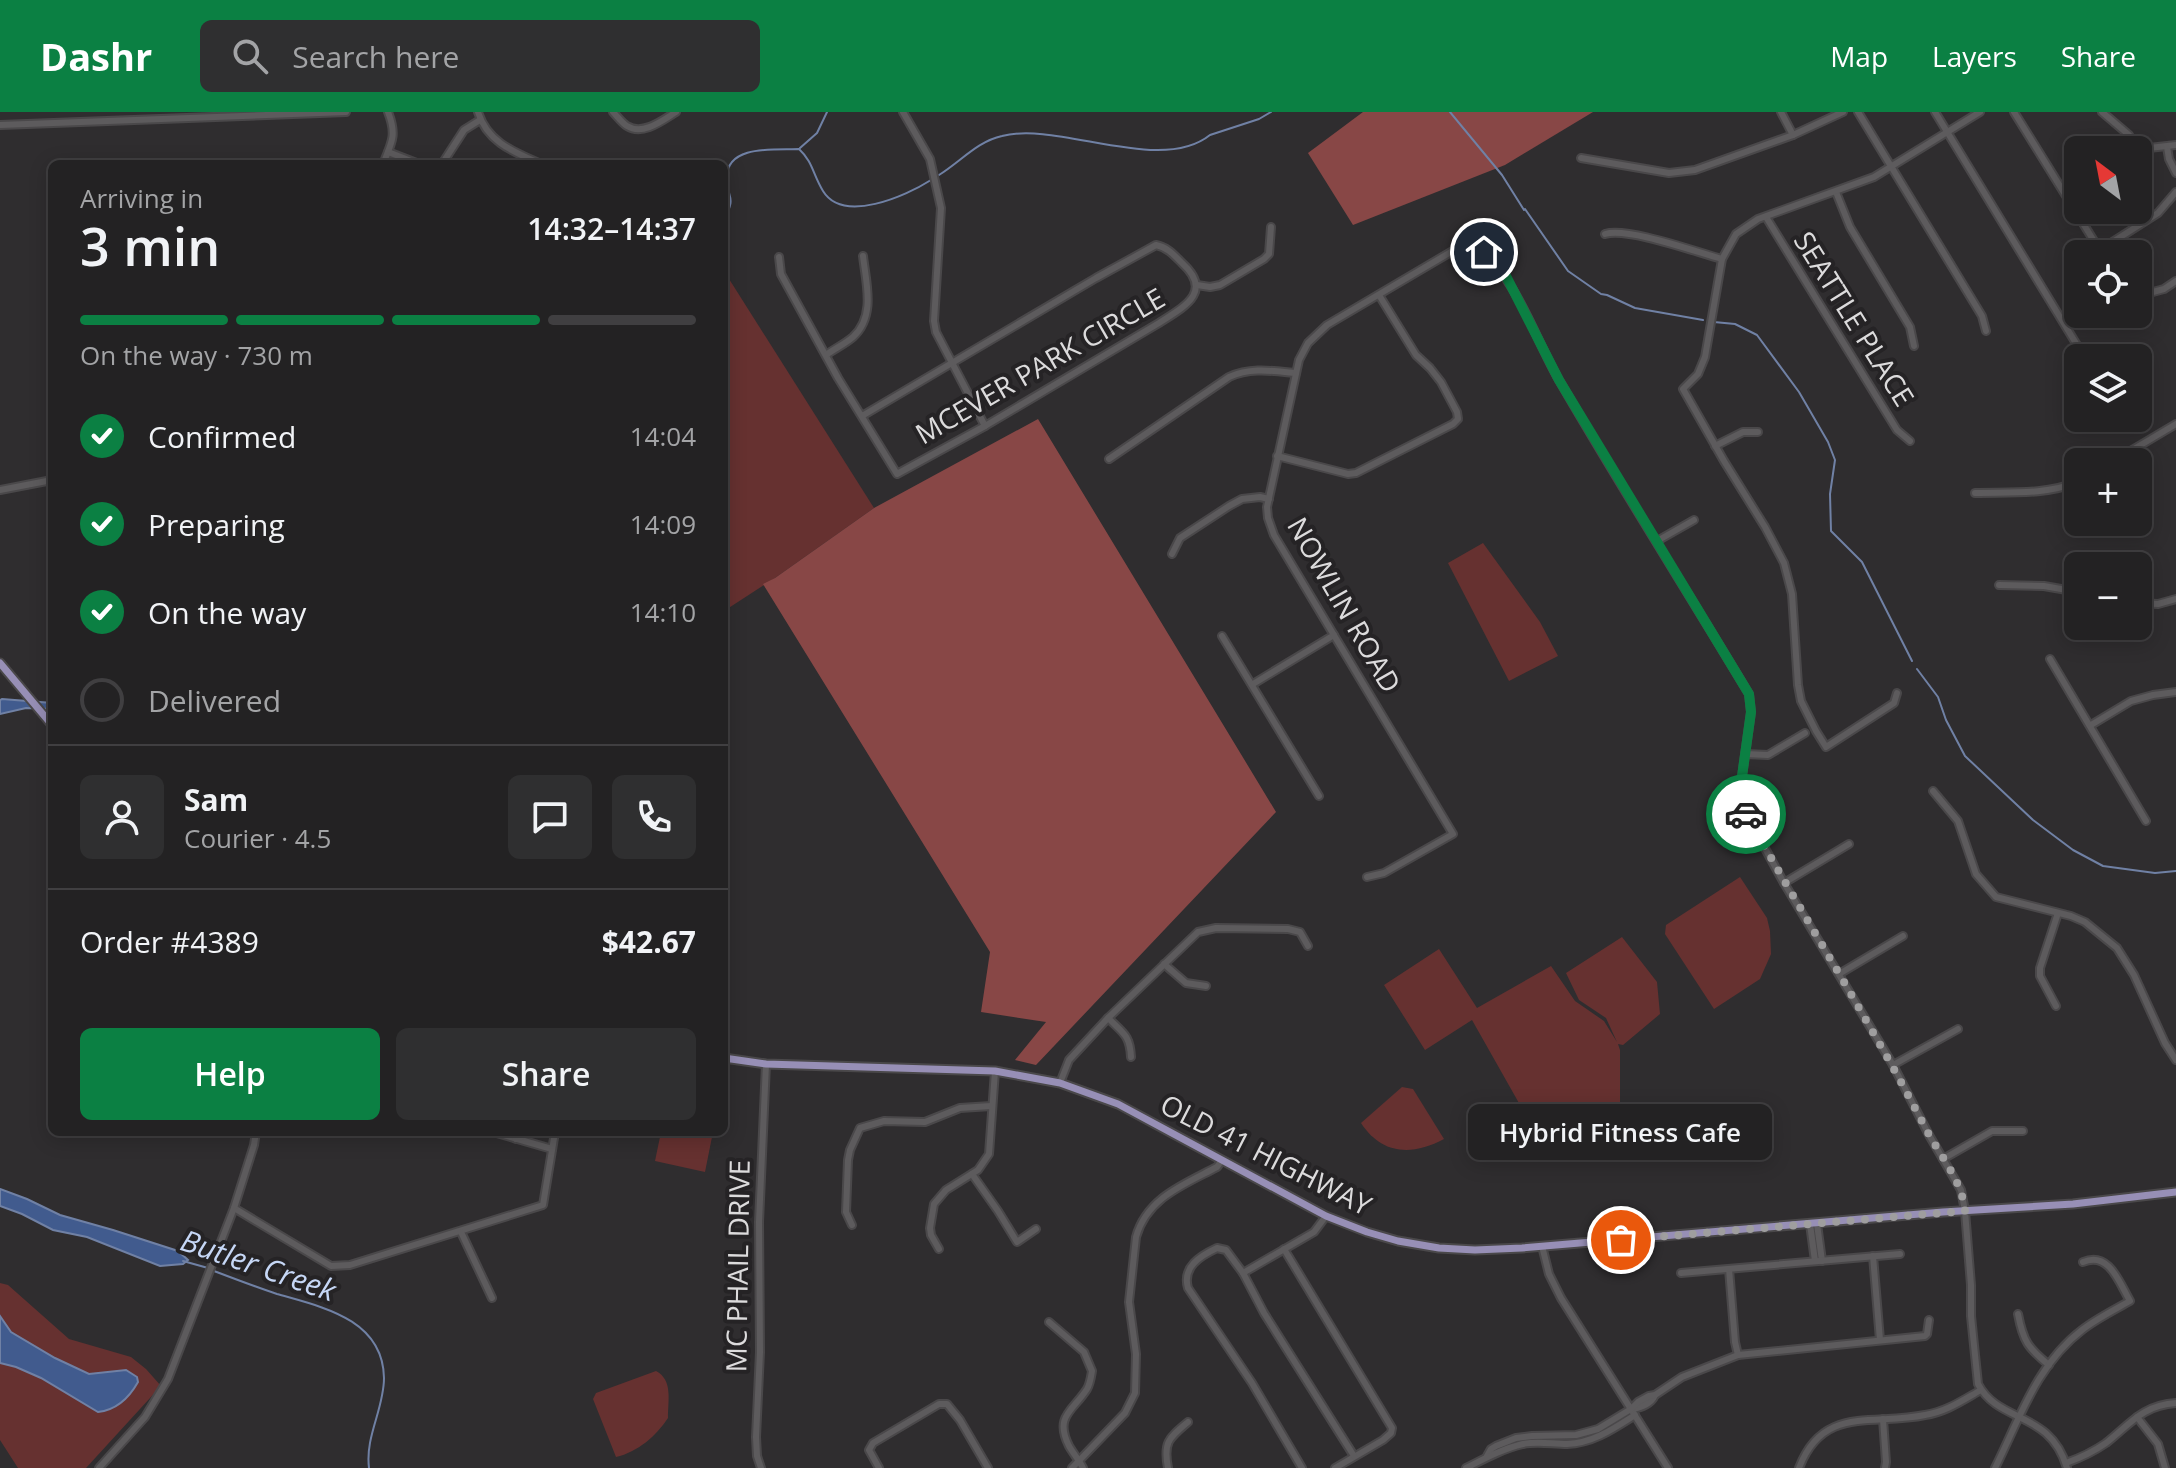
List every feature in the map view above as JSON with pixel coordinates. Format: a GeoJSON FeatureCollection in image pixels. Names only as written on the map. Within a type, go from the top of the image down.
{"type":"FeatureCollection","features":[{"type":"Feature","properties":{"kind":"main road"},"geometry":{"type":"LineString","coordinates":[[0,663],[48,720]]}},
{"type":"Feature","properties":{"kind":"main road","name":"OLD 41 HIGHWAY"},"geometry":{"type":"LineString","coordinates":[[728,1059],[766,1064],[995,1071],[1060,1083],[1118,1104],[1326,1216],[1382,1237],[1439,1248],[1475,1250],[1542,1246],[2073,1204],[2176,1192]]}},
{"type":"Feature","properties":{"kind":"street"},"geometry":{"type":"LineString","coordinates":[[55,112],[55,123]]}},
{"type":"Feature","properties":{"kind":"street"},"geometry":{"type":"LineString","coordinates":[[0,125],[346,112]]}},
{"type":"Feature","properties":{"kind":"street"},"geometry":{"type":"LineString","coordinates":[[385,160],[392,144],[394,128],[388,112]]}},
{"type":"Feature","properties":{"kind":"street"},"geometry":{"type":"LineString","coordinates":[[478,112],[480,120],[499,144],[533,160]]}},
{"type":"Feature","properties":{"kind":"street"},"geometry":{"type":"LineString","coordinates":[[613,112],[627,126],[636,129],[655,125],[676,112]]}},
{"type":"Feature","properties":{"kind":"street"},"geometry":{"type":"LineString","coordinates":[[903,112],[930,159],[939,193],[936,332],[985,426]]}},
{"type":"Feature","properties":{"kind":"street"},"geometry":{"type":"LineString","coordinates":[[1781,112],[1793,135]]}},
{"type":"Feature","properties":{"kind":"street"},"geometry":{"type":"LineString","coordinates":[[1581,158],[1669,173],[1683,172],[1709,166],[1793,135],[1843,112]]}},
{"type":"Feature","properties":{"kind":"street"},"geometry":{"type":"LineString","coordinates":[[1858,112],[1982,316],[1986,331]]}},
{"type":"Feature","properties":{"kind":"street"},"geometry":{"type":"LineString","coordinates":[[1935,112],[2076,344]]}},
{"type":"Feature","properties":{"kind":"street"},"geometry":{"type":"LineString","coordinates":[[1897,693],[1894,703],[1826,747],[1799,693],[1792,594],[1784,563],[1684,394],[1685,386],[1698,374],[1705,357],[1722,259],[1736,234],[1749,224],[1874,177],[1980,112]]}},
{"type":"Feature","properties":{"kind":"street"},"geometry":{"type":"LineString","coordinates":[[2014,112],[2064,190]]}},
{"type":"Feature","properties":{"kind":"street"},"geometry":{"type":"LineString","coordinates":[[2102,112],[2129,136]]}},
{"type":"Feature","properties":{"kind":"street"},"geometry":{"type":"LineString","coordinates":[[445,160],[464,130],[480,120]]}},
{"type":"Feature","properties":{"kind":"street"},"geometry":{"type":"LineString","coordinates":[[2152,148],[2176,145]]}},
{"type":"Feature","properties":{"kind":"street"},"geometry":{"type":"LineString","coordinates":[[2167,147],[2176,173]]}},
{"type":"Feature","properties":{"kind":"street"},"geometry":{"type":"LineString","coordinates":[[388,152],[409,160]]}},
{"type":"Feature","properties":{"kind":"street"},"geometry":{"type":"LineString","coordinates":[[1836,192],[1850,227],[1910,327],[1914,346]]}},
{"type":"Feature","properties":{"kind":"street"},"geometry":{"type":"LineString","coordinates":[[2119,240],[2158,213],[2176,192]]}},
{"type":"Feature","properties":{"kind":"street","name":"SEATTLE PLACE"},"geometry":{"type":"LineString","coordinates":[[1766,217],[1897,430],[1910,441]]}},
{"type":"Feature","properties":{"kind":"street"},"geometry":{"type":"LineString","coordinates":[[1197,285],[1220,285],[1264,259],[1269,254],[1271,227]]}},
{"type":"Feature","properties":{"kind":"street"},"geometry":{"type":"LineString","coordinates":[[1605,234],[1637,235],[1722,259]]}},
{"type":"Feature","properties":{"kind":"street","name":"NOWLIN ROAD"},"geometry":{"type":"LineString","coordinates":[[1367,877],[1384,873],[1453,834],[1274,535],[1268,518],[1269,499],[1299,360],[1308,343],[1327,325],[1471,243],[1506,276],[1559,380],[1749,694],[1751,712],[1738,805],[1745,812],[1893,1065],[1961,1190],[1976,1371],[1981,1390]]}},
{"type":"Feature","properties":{"kind":"street","name":"MCEVER PARK CIRCLE"},"geometry":{"type":"LineString","coordinates":[[779,257],[781,274],[826,355],[862,416],[897,474],[985,426],[1187,305],[1197,285],[1189,269],[1164,246],[1156,245],[862,416]]}},
{"type":"Feature","properties":{"kind":"street"},"geometry":{"type":"LineString","coordinates":[[826,355],[852,337],[866,319],[868,303],[863,256]]}},
{"type":"Feature","properties":{"kind":"street"},"geometry":{"type":"LineString","coordinates":[[2152,292],[2176,281]]}},
{"type":"Feature","properties":{"kind":"street"},"geometry":{"type":"LineString","coordinates":[[1277,456],[1348,474],[1356,473],[1458,419],[1441,382],[1416,355],[1379,295]]}},
{"type":"Feature","properties":{"kind":"street"},"geometry":{"type":"LineString","coordinates":[[1109,459],[1229,377],[1261,369],[1296,373]]}},
{"type":"Feature","properties":{"kind":"street"},"geometry":{"type":"LineString","coordinates":[[2136,448],[2176,424]]}},
{"type":"Feature","properties":{"kind":"street"},"geometry":{"type":"LineString","coordinates":[[1715,446],[1743,432],[1758,432]]}},
{"type":"Feature","properties":{"kind":"street"},"geometry":{"type":"LineString","coordinates":[[0,490],[48,481]]}},
{"type":"Feature","properties":{"kind":"street"},"geometry":{"type":"LineString","coordinates":[[1975,493],[2037,492],[2064,487]]}},
{"type":"Feature","properties":{"kind":"street"},"geometry":{"type":"LineString","coordinates":[[1172,554],[1180,538],[1229,506],[1242,499],[1269,499]]}},
{"type":"Feature","properties":{"kind":"street"},"geometry":{"type":"LineString","coordinates":[[1657,541],[1694,520]]}},
{"type":"Feature","properties":{"kind":"street"},"geometry":{"type":"LineString","coordinates":[[1999,585],[2064,590]]}},
{"type":"Feature","properties":{"kind":"street"},"geometry":{"type":"LineString","coordinates":[[2152,604],[2176,599]]}},
{"type":"Feature","properties":{"kind":"street"},"geometry":{"type":"LineString","coordinates":[[1253,684],[1334,635]]}},
{"type":"Feature","properties":{"kind":"street"},"geometry":{"type":"LineString","coordinates":[[1222,636],[1319,796]]}},
{"type":"Feature","properties":{"kind":"street"},"geometry":{"type":"LineString","coordinates":[[2050,659],[2146,821]]}},
{"type":"Feature","properties":{"kind":"street"},"geometry":{"type":"LineString","coordinates":[[2091,725],[2131,701],[2175,694]]}},
{"type":"Feature","properties":{"kind":"street"},"geometry":{"type":"LineString","coordinates":[[1745,754],[1765,756],[1805,733]]}},
{"type":"Feature","properties":{"kind":"street"},"geometry":{"type":"LineString","coordinates":[[1933,791],[1958,821],[1976,874],[1996,897],[2085,922],[2117,948],[2134,975],[2144,1002],[2176,1060]]}},
{"type":"Feature","properties":{"kind":"street"},"geometry":{"type":"LineString","coordinates":[[1784,883],[1849,844]]}},
{"type":"Feature","properties":{"kind":"street"},"geometry":{"type":"LineString","coordinates":[[2056,1006],[2040,976],[2040,968],[2058,913]]}},
{"type":"Feature","properties":{"kind":"street"},"geometry":{"type":"LineString","coordinates":[[1060,1083],[1069,1060],[1192,936],[1208,929],[1288,929],[1300,932],[1308,946]]}},
{"type":"Feature","properties":{"kind":"street"},"geometry":{"type":"LineString","coordinates":[[1839,974],[1903,936]]}},
{"type":"Feature","properties":{"kind":"street"},"geometry":{"type":"LineString","coordinates":[[1164,964],[1186,983],[1206,986]]}},
{"type":"Feature","properties":{"kind":"street"},"geometry":{"type":"LineString","coordinates":[[1108,1018],[1128,1038],[1131,1057]]}},
{"type":"Feature","properties":{"kind":"street"},"geometry":{"type":"LineString","coordinates":[[1893,1065],[1958,1029]]}},
{"type":"Feature","properties":{"kind":"street","name":"MC PHAIL DRIVE"},"geometry":{"type":"LineString","coordinates":[[761,1468],[756,1437],[760,1355],[759,1222],[766,1064]]}},
{"type":"Feature","properties":{"kind":"street"},"geometry":{"type":"LineString","coordinates":[[939,1249],[930,1228],[934,1204],[946,1190],[982,1165],[989,1154],[995,1071]]}},
{"type":"Feature","properties":{"kind":"street"},"geometry":{"type":"LineString","coordinates":[[852,1225],[846,1212],[848,1160],[860,1128],[884,1121],[925,1122],[960,1108],[991,1106]]}},
{"type":"Feature","properties":{"kind":"street"},"geometry":{"type":"LineString","coordinates":[[1943,1159],[1992,1131],[2023,1131]]}},
{"type":"Feature","properties":{"kind":"street"},"geometry":{"type":"LineString","coordinates":[[99,1468],[131,1434],[158,1399],[168,1379],[234,1208],[255,1136]]}},
{"type":"Feature","properties":{"kind":"street"},"geometry":{"type":"LineString","coordinates":[[506,1136],[552,1149]]}},
{"type":"Feature","properties":{"kind":"street"},"geometry":{"type":"LineString","coordinates":[[516,1139],[523,1136]]}},
{"type":"Feature","properties":{"kind":"street"},"geometry":{"type":"LineString","coordinates":[[234,1208],[331,1266],[350,1265],[543,1205],[554,1136]]}},
{"type":"Feature","properties":{"kind":"street"},"geometry":{"type":"LineString","coordinates":[[1072,1468],[1081,1464],[1125,1413],[1135,1393],[1136,1354],[1129,1302],[1139,1227],[1157,1201],[1217,1167],[1222,1160]]}},
{"type":"Feature","properties":{"kind":"street"},"geometry":{"type":"LineString","coordinates":[[972,1174],[1017,1242],[1036,1229]]}},
{"type":"Feature","properties":{"kind":"street"},"geometry":{"type":"LineString","coordinates":[[1243,1273],[1314,1232],[1326,1216]]}},
{"type":"Feature","properties":{"kind":"street"},"geometry":{"type":"LineString","coordinates":[[1814,1224],[1818,1261]]}},
{"type":"Feature","properties":{"kind":"street"},"geometry":{"type":"LineString","coordinates":[[461,1232],[492,1298]]}},
{"type":"Feature","properties":{"kind":"street"},"geometry":{"type":"LineString","coordinates":[[1542,1246],[1549,1274],[1561,1298],[1668,1468]]}},
{"type":"Feature","properties":{"kind":"street"},"geometry":{"type":"LineString","coordinates":[[1302,1468],[1252,1383],[1186,1282],[1191,1265],[1211,1251],[1220,1248],[1230,1254],[1354,1456]]}},
{"type":"Feature","properties":{"kind":"street"},"geometry":{"type":"LineString","coordinates":[[1284,1249],[1391,1424],[1389,1436],[1335,1468]]}},
{"type":"Feature","properties":{"kind":"street"},"geometry":{"type":"LineString","coordinates":[[1681,1273],[1900,1254]]}},
{"type":"Feature","properties":{"kind":"street"},"geometry":{"type":"LineString","coordinates":[[1873,1256],[1880,1340]]}},
{"type":"Feature","properties":{"kind":"street"},"geometry":{"type":"LineString","coordinates":[[1995,1468],[2035,1385],[2049,1365],[2082,1330],[2130,1301],[2104,1261],[2092,1258],[2083,1262]]}},
{"type":"Feature","properties":{"kind":"street"},"geometry":{"type":"LineString","coordinates":[[1729,1269],[1738,1355]]}},
{"type":"Feature","properties":{"kind":"street"},"geometry":{"type":"LineString","coordinates":[[2018,1314],[2025,1342],[2049,1365]]}},
{"type":"Feature","properties":{"kind":"street"},"geometry":{"type":"LineString","coordinates":[[1466,1468],[1487,1456],[1527,1443],[1570,1444],[1607,1433],[1633,1412],[1638,1402],[1689,1374],[1738,1355],[1925,1336],[1929,1320]]}},
{"type":"Feature","properties":{"kind":"street"},"geometry":{"type":"LineString","coordinates":[[1049,1322],[1084,1352],[1092,1371],[1086,1390],[1068,1410],[1064,1420],[1069,1445],[1081,1464]]}},
{"type":"Feature","properties":{"kind":"street"},"geometry":{"type":"LineString","coordinates":[[1799,1468],[1809,1446],[1827,1430],[1850,1422],[1933,1413],[1981,1390],[1991,1401],[2034,1424],[2051,1437],[2067,1465],[2103,1445],[2154,1407],[2176,1403]]}},
{"type":"Feature","properties":{"kind":"street"},"geometry":{"type":"LineString","coordinates":[[879,1468],[869,1450],[873,1443],[939,1404],[947,1404],[988,1468]]}},
{"type":"Feature","properties":{"kind":"street"},"geometry":{"type":"LineString","coordinates":[[2137,1417],[2158,1444],[2165,1468]]}},
{"type":"Feature","properties":{"kind":"street"},"geometry":{"type":"LineString","coordinates":[[1883,1419],[1885,1468]]}},
{"type":"Feature","properties":{"kind":"street"},"geometry":{"type":"LineString","coordinates":[[1168,1468],[1166,1455],[1170,1437],[1188,1422]]}},
{"type":"Feature","properties":{"kind":"shaded area"},"geometry":{"type":"Polygon","coordinates":[[[1363,112],[1593,112],[1505,165],[1353,225],[1308,153],[1363,112]]]}},
{"type":"Feature","properties":{"kind":"shaded area"},"geometry":{"type":"Polygon","coordinates":[[[728,277],[874,508],[728,608],[728,277]]]}},
{"type":"Feature","properties":{"kind":"shaded area"},"geometry":{"type":"Polygon","coordinates":[[[1038,419],[1276,812],[1036,1065],[1015,1060],[1046,1022],[981,1012],[990,952],[763,584],[874,508],[1038,419]]]}},
{"type":"Feature","properties":{"kind":"shaded area"},"geometry":{"type":"Polygon","coordinates":[[[1483,543],[1540,622],[1558,656],[1509,681],[1448,563],[1483,543]]]}},
{"type":"Feature","properties":{"kind":"shaded area"},"geometry":{"type":"Polygon","coordinates":[[[1740,877],[1767,918],[1771,954],[1760,979],[1714,1009],[1665,934],[1666,925],[1740,877]]]}},
{"type":"Feature","properties":{"kind":"shaded area"},"geometry":{"type":"Polygon","coordinates":[[[1622,937],[1657,982],[1660,1014],[1623,1045],[1618,1044],[1620,1107],[1546,1151],[1472,1020],[1425,1050],[1384,985],[1439,949],[1477,1008],[1551,966],[1575,1001],[1604,1021],[1617,1042],[1606,1018],[1579,1000],[1566,973],[1622,937]]]}},
{"type":"Feature","properties":{"kind":"shaded area"},"geometry":{"type":"Polygon","coordinates":[[[1402,1087],[1413,1089],[1444,1139],[1409,1150],[1388,1147],[1369,1134],[1361,1123],[1402,1087]]]}},
{"type":"Feature","properties":{"kind":"shaded area"},"geometry":{"type":"Polygon","coordinates":[[[660,1136],[712,1136],[705,1172],[655,1161],[660,1136]]]}},
{"type":"Feature","properties":{"kind":"shaded area"},"geometry":{"type":"Polygon","coordinates":[[[0,1283],[8,1285],[69,1339],[131,1357],[161,1386],[86,1468],[18,1468],[0,1440],[0,1283]]]}},
{"type":"Feature","properties":{"kind":"shaded area"},"geometry":{"type":"Polygon","coordinates":[[[656,1371],[667,1385],[668,1418],[646,1442],[616,1457],[593,1399],[596,1393],[656,1371]]]}},
{"type":"Feature","properties":{"kind":"water"},"geometry":{"type":"Polygon","coordinates":[[[0,700],[48,703],[48,709],[26,708],[0,714],[0,700]]]}},
{"type":"Feature","properties":{"kind":"water"},"geometry":{"type":"Polygon","coordinates":[[[0,1189],[60,1215],[178,1251],[188,1260],[183,1264],[160,1266],[87,1237],[53,1230],[0,1206],[0,1189]]]}},
{"type":"Feature","properties":{"kind":"water"},"geometry":{"type":"Polygon","coordinates":[[[0,1316],[11,1332],[55,1358],[89,1374],[126,1370],[137,1377],[138,1382],[122,1402],[98,1412],[41,1378],[0,1363],[0,1316]]]}},
{"type":"Feature","properties":{"kind":"waterway"},"geometry":{"type":"LineString","coordinates":[[800,148],[817,133],[827,112]]}},
{"type":"Feature","properties":{"kind":"waterway"},"geometry":{"type":"LineString","coordinates":[[939,175],[977,147],[1002,136],[1025,133],[1052,135],[1137,149],[1164,150],[1189,146],[1271,112]]}},
{"type":"Feature","properties":{"kind":"waterway"},"geometry":{"type":"LineString","coordinates":[[1450,112],[1502,175],[1568,271],[1601,294],[1635,308],[1703,320]]}},
{"type":"Feature","properties":{"kind":"waterway"},"geometry":{"type":"LineString","coordinates":[[728,172],[735,159],[743,154],[799,149],[832,201],[859,206],[891,199],[931,180]]}},
{"type":"Feature","properties":{"kind":"waterway"},"geometry":{"type":"LineString","coordinates":[[728,189],[731,201],[728,212]]}},
{"type":"Feature","properties":{"kind":"waterway"},"geometry":{"type":"LineString","coordinates":[[1714,322],[1735,324],[1757,335],[1799,392],[1835,460],[1830,494],[1831,531],[1862,562],[1912,661]]}},
{"type":"Feature","properties":{"kind":"waterway"},"geometry":{"type":"LineString","coordinates":[[1917,669],[1938,697],[1965,756],[2033,820],[2073,850],[2103,866],[2155,873],[2176,871]]}},
{"type":"Feature","properties":{"kind":"waterway","name":"Butler Creek"},"geometry":{"type":"LineString","coordinates":[[183,1261],[208,1268]]}},
{"type":"Feature","properties":{"kind":"waterway","name":"Butler Creek"},"geometry":{"type":"LineString","coordinates":[[214,1271],[330,1311],[362,1329],[373,1342],[381,1358],[384,1378],[368,1456],[369,1468]]}},
{"type":"Feature","properties":{"kind":"way so far"},"geometry":{"type":"LineString","coordinates":[[1621,1240],[1965,1211],[1961,1190],[1893,1065],[1746,814]]}},
{"type":"Feature","properties":{"kind":"place","name":"Hybrid Fitness Cafe"},"geometry":{"type":"Point","coordinates":[1621,1240]}},
{"type":"Feature","properties":{"kind":"route"},"geometry":{"type":"LineString","coordinates":[[1484,252],[1506,276],[1559,380],[1749,694],[1751,712],[1738,805],[1746,814]]}}]}
